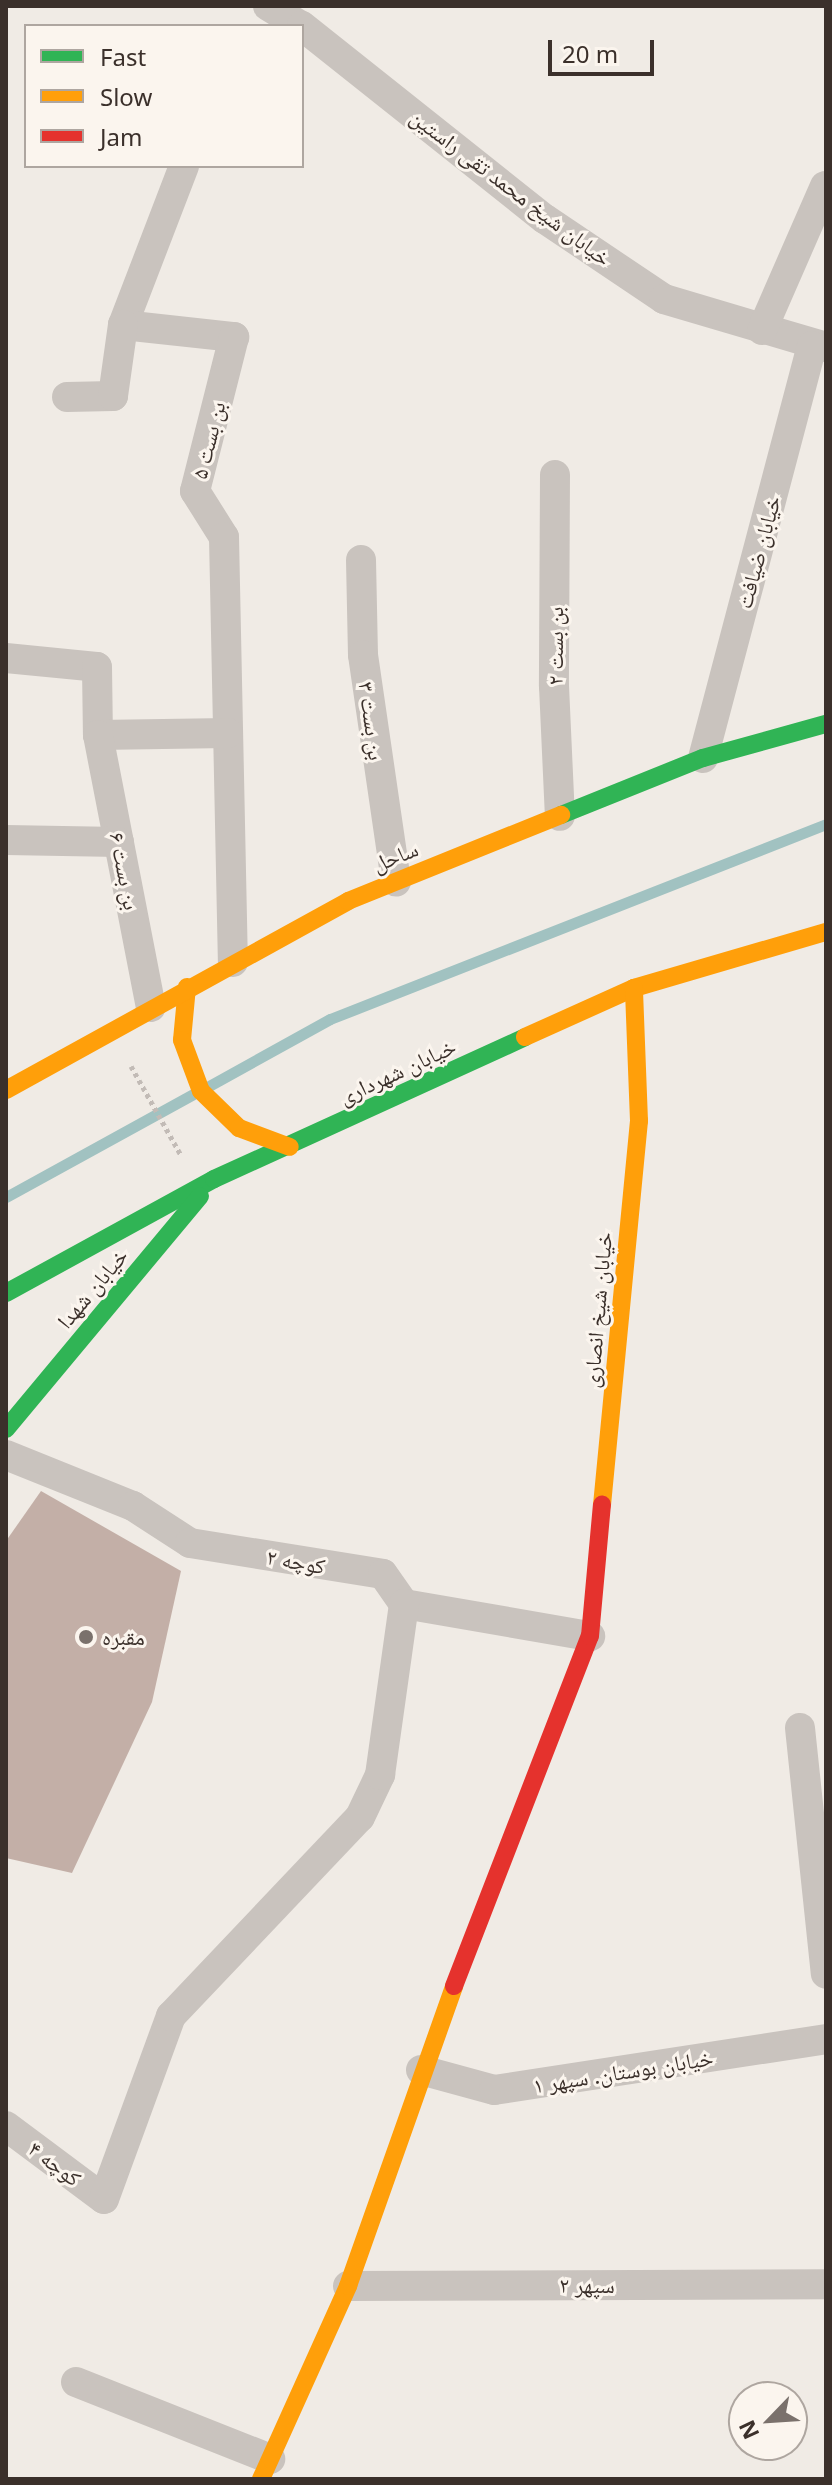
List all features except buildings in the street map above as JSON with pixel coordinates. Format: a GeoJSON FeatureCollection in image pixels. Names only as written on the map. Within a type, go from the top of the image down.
{"type":"FeatureCollection","features":[{"type":"Feature","properties":{"kind":"main road","name":"ساحل"},"geometry":{"type":"LineString","coordinates":[[6,1090],[233,962],[396,882],[703,758],[826,724]]}},
{"type":"Feature","properties":{"kind":"main road","name":"خیابان شهرداری"},"geometry":{"type":"LineString","coordinates":[[6,1293],[206,1183],[634,988],[826,932]]}},
{"type":"Feature","properties":{"kind":"main road"},"geometry":{"type":"LineString","coordinates":[[187,987],[182,1040],[201,1091],[239,1128],[290,1147]]}},
{"type":"Feature","properties":{"kind":"main road","name":"خیابان شیخ انصاری"},"geometry":{"type":"LineString","coordinates":[[266,2469],[348,2286],[421,2070],[590,1636],[639,1121],[634,988]]}},
{"type":"Feature","properties":{"kind":"main road","name":"خیابان شهدا"},"geometry":{"type":"LineString","coordinates":[[6,1429],[206,1183]]}},
{"type":"Feature","properties":{"kind":"street","name":"خیابان شیخ محمد تقی راستین"},"geometry":{"type":"LineString","coordinates":[[268,6],[299,21]]}},
{"type":"Feature","properties":{"kind":"street","name":"خیابان شیخ محمد تقی راستین"},"geometry":{"type":"LineString","coordinates":[[304,25],[545,219],[664,299],[819,347]]}},
{"type":"Feature","properties":{"kind":"street"},"geometry":{"type":"LineString","coordinates":[[67,397],[113,396],[123,325],[183,168]]}},
{"type":"Feature","properties":{"kind":"street"},"geometry":{"type":"LineString","coordinates":[[762,330],[825,186]]}},
{"type":"Feature","properties":{"kind":"street","name":"بن بست ۵"},"geometry":{"type":"LineString","coordinates":[[123,325],[234,337],[195,491],[224,537],[233,962]]}},
{"type":"Feature","properties":{"kind":"street","name":"خیابان ضیافت"},"geometry":{"type":"LineString","coordinates":[[703,758],[819,347]]}},
{"type":"Feature","properties":{"kind":"street","name":"بن بست ۲"},"geometry":{"type":"LineString","coordinates":[[555,475],[554,686],[560,816]]}},
{"type":"Feature","properties":{"kind":"street","name":"بن بست ۳"},"geometry":{"type":"LineString","coordinates":[[361,560],[363,655],[396,882]]}},
{"type":"Feature","properties":{"kind":"street","name":"بن بست ۶"},"geometry":{"type":"LineString","coordinates":[[6,658],[97,667],[98,735],[151,1007]]}},
{"type":"Feature","properties":{"kind":"street"},"geometry":{"type":"LineString","coordinates":[[98,735],[228,733]]}},
{"type":"Feature","properties":{"kind":"street"},"geometry":{"type":"LineString","coordinates":[[6,840],[119,842]]}},
{"type":"Feature","properties":{"kind":"street","name":"کوچه ۲"},"geometry":{"type":"LineString","coordinates":[[6,1455],[133,1506],[190,1543],[383,1574],[404,1604]]}},
{"type":"Feature","properties":{"kind":"street"},"geometry":{"type":"LineString","coordinates":[[404,1604],[590,1636]]}},
{"type":"Feature","properties":{"kind":"street","name":"کوچه ۴"},"geometry":{"type":"LineString","coordinates":[[6,2126],[104,2199],[171,2016],[360,1817],[380,1775],[404,1604]]}},
{"type":"Feature","properties":{"kind":"street"},"geometry":{"type":"LineString","coordinates":[[800,1728],[826,1974]]}},
{"type":"Feature","properties":{"kind":"street","name":"خیابان بوستان. سپهر ۱"},"geometry":{"type":"LineString","coordinates":[[421,2070],[494,2090],[826,2039]]}},
{"type":"Feature","properties":{"kind":"street","name":"سپهر ۲"},"geometry":{"type":"LineString","coordinates":[[348,2286],[826,2284]]}},
{"type":"Feature","properties":{"kind":"street"},"geometry":{"type":"LineString","coordinates":[[76,2382],[266,2469]]}},
{"type":"Feature","properties":{"kind":"path"},"geometry":{"type":"LineString","coordinates":[[110,1030],[206,1183]]}},
{"type":"Feature","properties":{"kind":"waterway"},"geometry":{"type":"LineString","coordinates":[[209,1086],[330,1019],[826,824]]}},
{"type":"Feature","properties":{"kind":"waterway"},"geometry":{"type":"LineString","coordinates":[[6,1197],[193,1094]]}},
{"type":"Feature","properties":{"kind":"traffic: fast"},"geometry":{"type":"LineString","coordinates":[[561,815],[703,758],[826,724]]}},
{"type":"Feature","properties":{"kind":"traffic: fast"},"geometry":{"type":"LineString","coordinates":[[6,1293],[214,1179],[525,1037]]}},
{"type":"Feature","properties":{"kind":"traffic: fast"},"geometry":{"type":"LineString","coordinates":[[6,1429],[200,1196]]}},
{"type":"Feature","properties":{"kind":"traffic: slow"},"geometry":{"type":"LineString","coordinates":[[6,1090],[348,901],[561,815]]}},
{"type":"Feature","properties":{"kind":"traffic: slow"},"geometry":{"type":"LineString","coordinates":[[525,1037],[634,988],[826,932]]}},
{"type":"Feature","properties":{"kind":"traffic: slow"},"geometry":{"type":"LineString","coordinates":[[187,987],[182,1040],[201,1091],[239,1128],[290,1147]]}},
{"type":"Feature","properties":{"kind":"traffic: slow"},"geometry":{"type":"LineString","coordinates":[[602,1505],[639,1121],[634,988]]}},
{"type":"Feature","properties":{"kind":"traffic: slow"},"geometry":{"type":"LineString","coordinates":[[261,2479],[348,2286],[454,1986]]}},
{"type":"Feature","properties":{"kind":"traffic: jam"},"geometry":{"type":"LineString","coordinates":[[454,1986],[590,1636],[602,1505]]}},
{"type":"Feature","properties":{"kind":"place","name":"مقبره"},"geometry":{"type":"Point","coordinates":[86,1637]}}]}
